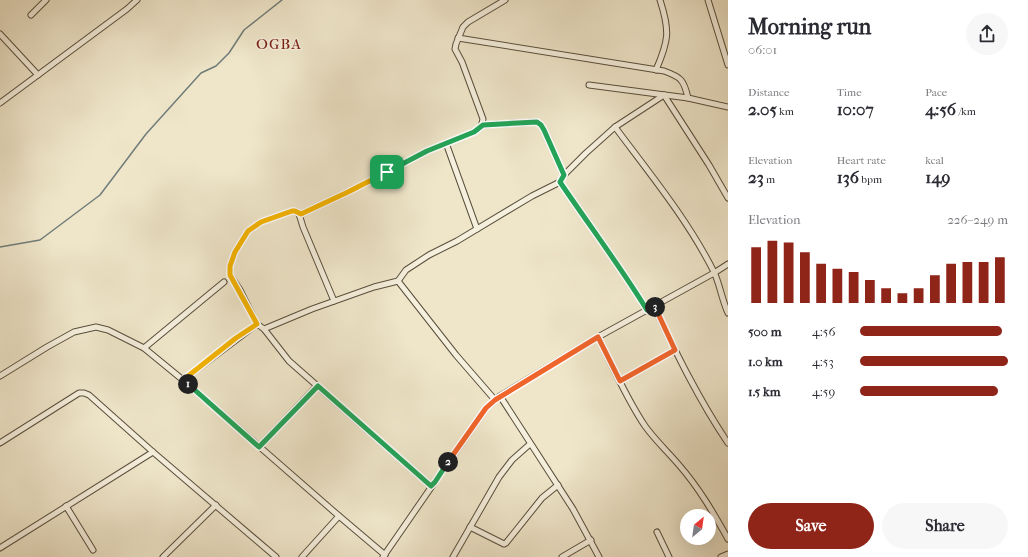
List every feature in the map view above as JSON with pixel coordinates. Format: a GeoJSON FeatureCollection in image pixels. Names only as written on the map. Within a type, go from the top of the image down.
{"type":"FeatureCollection","features":[{"type":"Feature","properties":{"kind":"street"},"geometry":{"type":"LineString","coordinates":[[31,15],[46,0]]}},
{"type":"Feature","properties":{"kind":"street"},"geometry":{"type":"LineString","coordinates":[[0,103],[38,76],[137,0]]}},
{"type":"Feature","properties":{"kind":"street"},"geometry":{"type":"LineString","coordinates":[[483,125],[483,119],[462,62],[455,49],[463,27],[468,22],[505,0]]}},
{"type":"Feature","properties":{"kind":"street"},"geometry":{"type":"LineString","coordinates":[[656,70],[663,56],[668,33],[660,0]]}},
{"type":"Feature","properties":{"kind":"street"},"geometry":{"type":"LineString","coordinates":[[708,0],[728,65]]}},
{"type":"Feature","properties":{"kind":"street"},"geometry":{"type":"LineString","coordinates":[[1,37],[38,76]]}},
{"type":"Feature","properties":{"kind":"street"},"geometry":{"type":"LineString","coordinates":[[458,38],[656,70],[680,78],[685,84],[688,98]]}},
{"type":"Feature","properties":{"kind":"street"},"geometry":{"type":"LineString","coordinates":[[589,85],[688,98],[728,107]]}},
{"type":"Feature","properties":{"kind":"street"},"geometry":{"type":"LineString","coordinates":[[264,329],[334,301],[374,287],[398,281],[406,270],[429,255],[478,229],[532,196],[560,182],[564,175],[586,153],[615,128],[664,95]]}},
{"type":"Feature","properties":{"kind":"street"},"geometry":{"type":"LineString","coordinates":[[664,95],[709,165],[728,198]]}},
{"type":"Feature","properties":{"kind":"street"},"geometry":{"type":"LineString","coordinates":[[299,214],[348,192],[427,151],[474,132],[483,125],[537,122],[544,130],[564,175]]}},
{"type":"Feature","properties":{"kind":"street"},"geometry":{"type":"LineString","coordinates":[[615,128],[662,188],[691,233],[714,273],[728,313]]}},
{"type":"Feature","properties":{"kind":"street"},"geometry":{"type":"LineString","coordinates":[[446,143],[478,229]]}},
{"type":"Feature","properties":{"kind":"street"},"geometry":{"type":"LineString","coordinates":[[560,182],[625,274],[647,310]]}},
{"type":"Feature","properties":{"kind":"street"},"geometry":{"type":"LineString","coordinates":[[334,301],[299,214],[292,211],[261,222],[248,231],[235,252],[230,266],[230,275],[257,324],[264,329],[289,361],[431,486]]}},
{"type":"Feature","properties":{"kind":"street"},"geometry":{"type":"LineString","coordinates":[[0,376],[47,346],[74,332],[96,328],[108,330],[144,348],[183,380],[384,556],[486,408],[495,400],[598,337],[728,264]]}},
{"type":"Feature","properties":{"kind":"street"},"geometry":{"type":"LineString","coordinates":[[398,281],[456,355],[495,400]]}},
{"type":"Feature","properties":{"kind":"street"},"geometry":{"type":"LineString","coordinates":[[144,348],[224,282]]}},
{"type":"Feature","properties":{"kind":"street"},"geometry":{"type":"LineString","coordinates":[[654,306],[675,350],[712,420],[728,443]]}},
{"type":"Feature","properties":{"kind":"street"},"geometry":{"type":"LineString","coordinates":[[183,380],[236,338],[257,324]]}},
{"type":"Feature","properties":{"kind":"street"},"geometry":{"type":"LineString","coordinates":[[598,337],[646,428],[679,465],[707,501],[728,539]]}},
{"type":"Feature","properties":{"kind":"street"},"geometry":{"type":"LineString","coordinates":[[620,381],[675,350]]}},
{"type":"Feature","properties":{"kind":"street"},"geometry":{"type":"LineString","coordinates":[[259,447],[318,386]]}},
{"type":"Feature","properties":{"kind":"street"},"geometry":{"type":"LineString","coordinates":[[0,443],[80,393],[89,395],[276,557]]}},
{"type":"Feature","properties":{"kind":"street"},"geometry":{"type":"LineString","coordinates":[[500,396],[558,485],[591,540],[599,557]]}},
{"type":"Feature","properties":{"kind":"street"},"geometry":{"type":"LineString","coordinates":[[453,557],[499,477],[512,460],[530,444]]}},
{"type":"Feature","properties":{"kind":"street"},"geometry":{"type":"LineString","coordinates":[[0,548],[153,452]]}},
{"type":"Feature","properties":{"kind":"street"},"geometry":{"type":"LineString","coordinates":[[470,526],[504,544],[542,498],[558,485]]}},
{"type":"Feature","properties":{"kind":"street"},"geometry":{"type":"LineString","coordinates":[[162,557],[216,505]]}},
{"type":"Feature","properties":{"kind":"street"},"geometry":{"type":"LineString","coordinates":[[66,506],[93,550]]}},
{"type":"Feature","properties":{"kind":"street"},"geometry":{"type":"LineString","coordinates":[[302,557],[339,516]]}},
{"type":"Feature","properties":{"kind":"street"},"geometry":{"type":"LineString","coordinates":[[657,532],[669,557]]}},
{"type":"Feature","properties":{"kind":"street"},"geometry":{"type":"LineString","coordinates":[[562,557],[591,540]]}},
{"type":"Feature","properties":{"kind":"street"},"geometry":{"type":"LineString","coordinates":[[721,557],[728,554]]}},
{"type":"Feature","properties":{"kind":"waterway"},"geometry":{"type":"LineString","coordinates":[[0,247],[40,240],[100,195],[146,134],[201,73],[216,66],[229,53],[244,30],[282,0]]}},
{"type":"Feature","properties":{"kind":"district","name":"OGBA"},"geometry":{"type":"Point","coordinates":[279,44]}},
{"type":"Feature","properties":{"kind":"route"},"geometry":{"type":"LineString","coordinates":[[515,122],[537,122],[544,130],[564,175],[560,182],[625,274],[647,310],[654,306],[675,350],[620,381],[598,337],[500,396],[486,408],[431,486],[411,470],[318,386],[259,447],[183,380],[236,338],[257,324],[240,290],[230,275],[230,266],[235,252],[248,231],[261,222],[292,211],[301,214],[387,172],[427,151],[474,132],[483,125],[515,122]]}}]}
